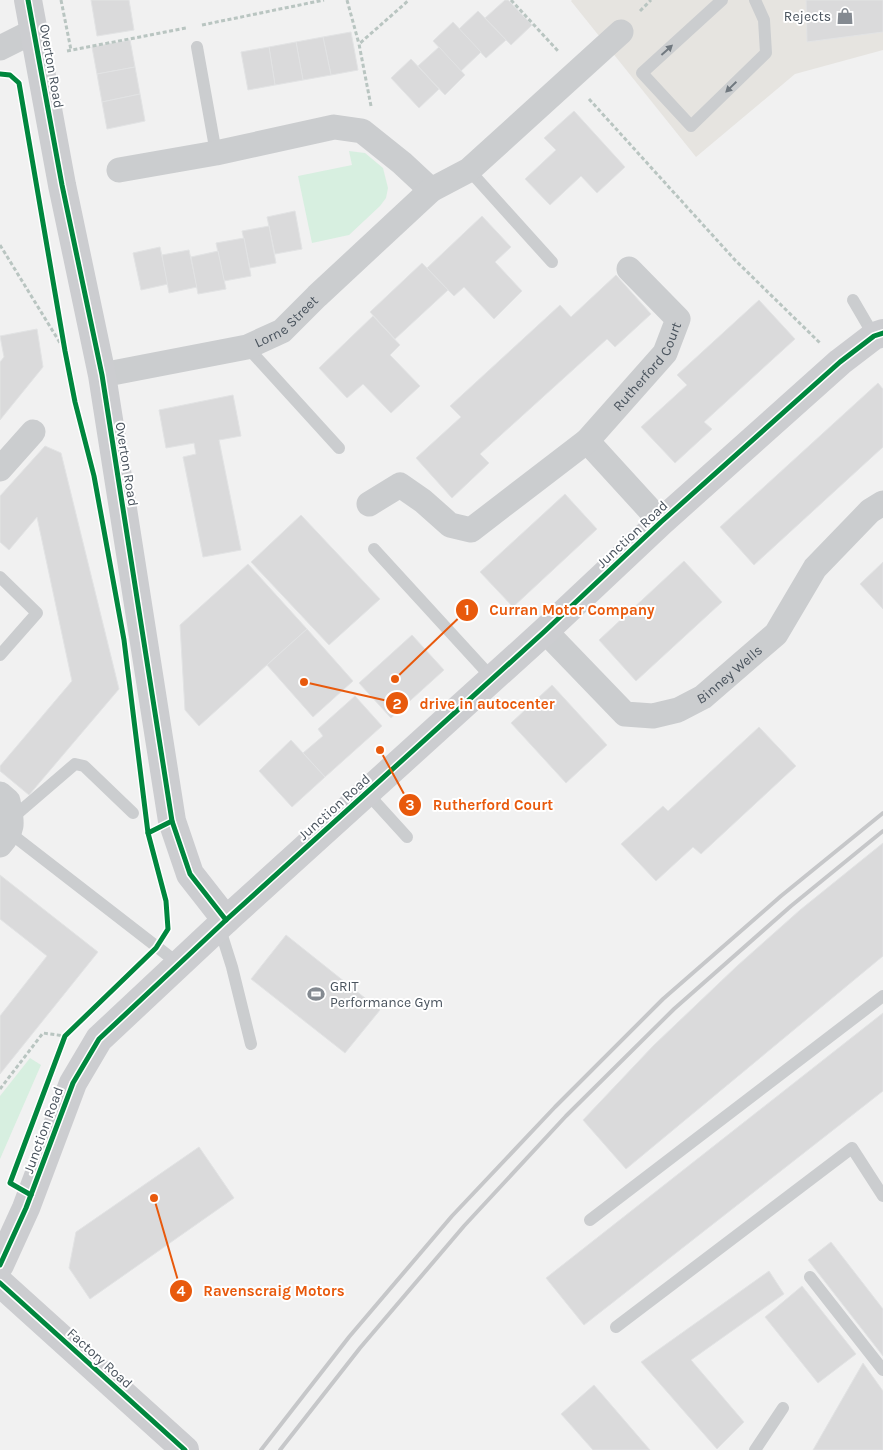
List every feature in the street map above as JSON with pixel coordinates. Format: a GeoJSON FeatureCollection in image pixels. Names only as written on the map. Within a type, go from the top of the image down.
{"type":"FeatureCollection","features":[{"type":"Feature","properties":{"kind":"street","name":"Overton Road"},"geometry":{"type":"LineString","coordinates":[[28,0],[62,185],[102,375],[172,821],[190,874],[223,923]]}},
{"type":"Feature","properties":{"kind":"street","name":"Lorne Street"},"geometry":{"type":"LineString","coordinates":[[102,375],[247,347],[282,331],[316,296],[431,190],[469,170],[621,32]]}},
{"type":"Feature","properties":{"kind":"street"},"geometry":{"type":"LineString","coordinates":[[0,48],[36,44]]}},
{"type":"Feature","properties":{"kind":"street"},"geometry":{"type":"LineString","coordinates":[[119,170],[216,153],[334,127],[362,131],[402,163],[431,190]]}},
{"type":"Feature","properties":{"kind":"street","name":"Rutherford Court"},"geometry":{"type":"LineString","coordinates":[[369,504],[400,485],[450,525],[471,530],[586,441],[665,353],[678,319],[629,269]]}},
{"type":"Feature","properties":{"kind":"street","name":"Junction Road"},"geometry":{"type":"LineString","coordinates":[[0,1265],[26,1208],[73,1083],[99,1039],[223,923],[545,631],[661,522],[840,362],[879,334]]}},
{"type":"Feature","properties":{"kind":"street"},"geometry":{"type":"LineString","coordinates":[[0,469],[33,432]]}},
{"type":"Feature","properties":{"kind":"street"},"geometry":{"type":"LineString","coordinates":[[586,441],[661,522]]}},
{"type":"Feature","properties":{"kind":"street","name":"Binney Wells"},"geometry":{"type":"LineString","coordinates":[[545,631],[625,714],[653,716],[678,710],[703,697],[776,634],[815,568],[870,511],[883,503]]}},
{"type":"Feature","properties":{"kind":"street"},"geometry":{"type":"LineString","coordinates":[[0,794],[8,801],[7,832]]}},
{"type":"Feature","properties":{"kind":"street","name":"Factory Road"},"geometry":{"type":"LineString","coordinates":[[0,1284],[185,1450]]}},
{"type":"Feature","properties":{"kind":"lane"},"geometry":{"type":"LineString","coordinates":[[722,0],[642,73],[691,126],[766,53],[764,20],[755,0]]}},
{"type":"Feature","properties":{"kind":"lane"},"geometry":{"type":"LineString","coordinates":[[197,47],[216,153]]}},
{"type":"Feature","properties":{"kind":"lane"},"geometry":{"type":"LineString","coordinates":[[469,170],[552,262]]}},
{"type":"Feature","properties":{"kind":"lane"},"geometry":{"type":"LineString","coordinates":[[853,300],[879,334]]}},
{"type":"Feature","properties":{"kind":"lane"},"geometry":{"type":"LineString","coordinates":[[247,347],[339,448]]}},
{"type":"Feature","properties":{"kind":"lane"},"geometry":{"type":"LineString","coordinates":[[374,548],[492,679]]}},
{"type":"Feature","properties":{"kind":"lane"},"geometry":{"type":"LineString","coordinates":[[0,577],[37,613],[0,655]]}},
{"type":"Feature","properties":{"kind":"lane"},"geometry":{"type":"LineString","coordinates":[[133,814],[84,766],[75,764],[7,832],[179,964]]}},
{"type":"Feature","properties":{"kind":"lane"},"geometry":{"type":"LineString","coordinates":[[367,793],[408,837]]}},
{"type":"Feature","properties":{"kind":"lane"},"geometry":{"type":"LineString","coordinates":[[223,923],[251,1044]]}},
{"type":"Feature","properties":{"kind":"lane"},"geometry":{"type":"LineString","coordinates":[[590,1220],[883,996]]}},
{"type":"Feature","properties":{"kind":"lane"},"geometry":{"type":"LineString","coordinates":[[616,1327],[852,1148],[883,1196]]}},
{"type":"Feature","properties":{"kind":"lane"},"geometry":{"type":"LineString","coordinates":[[810,1277],[883,1370]]}},
{"type":"Feature","properties":{"kind":"lane"},"geometry":{"type":"LineString","coordinates":[[755,1450],[783,1408]]}},
{"type":"Feature","properties":{"kind":"path"},"geometry":{"type":"LineString","coordinates":[[61,0],[71,50]]}},
{"type":"Feature","properties":{"kind":"path"},"geometry":{"type":"LineString","coordinates":[[197,26],[324,0]]}},
{"type":"Feature","properties":{"kind":"path"},"geometry":{"type":"LineString","coordinates":[[347,0],[359,44],[372,111],[362,131]]}},
{"type":"Feature","properties":{"kind":"path"},"geometry":{"type":"LineString","coordinates":[[359,44],[408,0]]}},
{"type":"Feature","properties":{"kind":"path"},"geometry":{"type":"LineString","coordinates":[[511,0],[573,75],[735,260],[840,362]]}},
{"type":"Feature","properties":{"kind":"path"},"geometry":{"type":"LineString","coordinates":[[36,44],[71,50],[188,28]]}},
{"type":"Feature","properties":{"kind":"path"},"geometry":{"type":"LineString","coordinates":[[0,245],[65,351]]}},
{"type":"Feature","properties":{"kind":"path"},"geometry":{"type":"LineString","coordinates":[[62,332],[67,359]]}},
{"type":"Feature","properties":{"kind":"path"},"geometry":{"type":"LineString","coordinates":[[62,1046],[65,1036],[72,1030]]}},
{"type":"Feature","properties":{"kind":"path"},"geometry":{"type":"LineString","coordinates":[[0,1089],[43,1033],[65,1036]]}},
{"type":"Feature","properties":{"kind":"shaded area"},"geometry":{"type":"Polygon","coordinates":[[[572,0],[883,0],[883,50],[795,74],[696,157],[572,0]]]}},
{"type":"Feature","properties":{"kind":"green space"},"geometry":{"type":"Polygon","coordinates":[[[349,151],[365,153],[383,168],[388,188],[386,198],[349,235],[312,243],[298,176],[352,165],[349,151]]]}},
{"type":"Feature","properties":{"kind":"green space"},"geometry":{"type":"Polygon","coordinates":[[[30,1058],[41,1065],[0,1159],[0,1096],[30,1058]]]}},
{"type":"Feature","properties":{"kind":"building"},"geometry":{"type":"Polygon","coordinates":[[[91,0],[129,0],[134,30],[97,36],[91,0]]]}},
{"type":"Feature","properties":{"kind":"building"},"geometry":{"type":"Polygon","coordinates":[[[505,0],[508,0],[532,25],[511,45],[485,18],[505,0]]]}},
{"type":"Feature","properties":{"kind":"building","name":"Rejects"},"geometry":{"type":"Polygon","coordinates":[[[806,0],[883,0],[883,32],[807,42],[806,0]]]}},
{"type":"Feature","properties":{"kind":"building"},"geometry":{"type":"Polygon","coordinates":[[[478,11],[506,40],[486,58],[459,29],[478,11]]]}},
{"type":"Feature","properties":{"kind":"building"},"geometry":{"type":"Polygon","coordinates":[[[453,22],[481,52],[461,71],[433,41],[453,22]]]}},
{"type":"Feature","properties":{"kind":"building"},"geometry":{"type":"Polygon","coordinates":[[[351,32],[358,70],[331,75],[323,37],[351,32]]]}},
{"type":"Feature","properties":{"kind":"building"},"geometry":{"type":"Polygon","coordinates":[[[323,37],[331,75],[303,80],[296,42],[323,37]]]}},
{"type":"Feature","properties":{"kind":"building"},"geometry":{"type":"Polygon","coordinates":[[[130,40],[135,67],[97,74],[92,47],[130,40]]]}},
{"type":"Feature","properties":{"kind":"building"},"geometry":{"type":"Polygon","coordinates":[[[296,42],[303,80],[275,85],[269,47],[296,42]]]}},
{"type":"Feature","properties":{"kind":"building"},"geometry":{"type":"Polygon","coordinates":[[[269,47],[275,85],[248,90],[241,52],[269,47]]]}},
{"type":"Feature","properties":{"kind":"building"},"geometry":{"type":"Polygon","coordinates":[[[439,47],[465,75],[445,95],[418,66],[439,47]]]}},
{"type":"Feature","properties":{"kind":"building"},"geometry":{"type":"Polygon","coordinates":[[[411,59],[439,89],[419,108],[391,78],[411,59]]]}},
{"type":"Feature","properties":{"kind":"building"},"geometry":{"type":"Polygon","coordinates":[[[135,67],[140,94],[102,102],[97,74],[135,67]]]}},
{"type":"Feature","properties":{"kind":"building"},"geometry":{"type":"Polygon","coordinates":[[[140,94],[145,121],[107,129],[102,102],[140,94]]]}},
{"type":"Feature","properties":{"kind":"building"},"geometry":{"type":"Polygon","coordinates":[[[574,111],[625,167],[597,193],[581,176],[550,205],[525,179],[556,150],[544,138],[574,111]]]}},
{"type":"Feature","properties":{"kind":"building"},"geometry":{"type":"Polygon","coordinates":[[[295,211],[302,249],[275,254],[267,217],[295,211]]]}},
{"type":"Feature","properties":{"kind":"building"},"geometry":{"type":"Polygon","coordinates":[[[482,216],[511,247],[495,262],[522,291],[494,319],[464,287],[454,296],[427,268],[482,216]]]}},
{"type":"Feature","properties":{"kind":"building"},"geometry":{"type":"Polygon","coordinates":[[[269,226],[276,263],[250,268],[242,231],[269,226]]]}},
{"type":"Feature","properties":{"kind":"building"},"geometry":{"type":"Polygon","coordinates":[[[244,238],[251,276],[224,281],[216,243],[244,238]]]}},
{"type":"Feature","properties":{"kind":"building"},"geometry":{"type":"Polygon","coordinates":[[[160,247],[168,284],[141,290],[133,253],[160,247]]]}},
{"type":"Feature","properties":{"kind":"building"},"geometry":{"type":"Polygon","coordinates":[[[189,250],[197,287],[169,293],[162,255],[189,250]]]}},
{"type":"Feature","properties":{"kind":"building"},"geometry":{"type":"Polygon","coordinates":[[[218,251],[226,289],[198,294],[191,257],[218,251]]]}},
{"type":"Feature","properties":{"kind":"building"},"geometry":{"type":"Polygon","coordinates":[[[422,263],[448,290],[395,339],[370,312],[422,263]]]}},
{"type":"Feature","properties":{"kind":"building"},"geometry":{"type":"Polygon","coordinates":[[[616,275],[651,314],[615,347],[607,339],[480,454],[489,463],[452,498],[416,458],[461,417],[450,406],[560,305],[571,317],[616,275]]]}},
{"type":"Feature","properties":{"kind":"building"},"geometry":{"type":"Polygon","coordinates":[[[759,300],[795,339],[704,422],[712,429],[675,463],[641,427],[687,385],[677,375],[759,300]]]}},
{"type":"Feature","properties":{"kind":"building"},"geometry":{"type":"Polygon","coordinates":[[[373,316],[400,345],[390,355],[420,386],[391,413],[363,384],[347,398],[319,368],[373,316]]]}},
{"type":"Feature","properties":{"kind":"building"},"geometry":{"type":"Polygon","coordinates":[[[37,329],[43,367],[0,420],[0,362],[4,357],[0,336],[37,329]]]}},
{"type":"Feature","properties":{"kind":"building"},"geometry":{"type":"Polygon","coordinates":[[[878,383],[883,389],[883,447],[754,565],[720,527],[878,383]]]}},
{"type":"Feature","properties":{"kind":"building"},"geometry":{"type":"Polygon","coordinates":[[[233,395],[241,436],[219,440],[241,550],[203,557],[183,457],[196,454],[194,443],[166,448],[159,410],[233,395]]]}},
{"type":"Feature","properties":{"kind":"building"},"geometry":{"type":"Polygon","coordinates":[[[45,446],[61,453],[119,689],[29,795],[0,771],[0,766],[72,681],[37,517],[9,550],[0,542],[0,496],[45,446]]]}},
{"type":"Feature","properties":{"kind":"building"},"geometry":{"type":"Polygon","coordinates":[[[565,494],[597,529],[513,607],[480,572],[565,494]]]}},
{"type":"Feature","properties":{"kind":"building"},"geometry":{"type":"Polygon","coordinates":[[[301,515],[380,599],[329,645],[251,562],[301,515]]]}},
{"type":"Feature","properties":{"kind":"building"},"geometry":{"type":"Polygon","coordinates":[[[684,561],[722,602],[636,681],[599,640],[684,561]]]}},
{"type":"Feature","properties":{"kind":"building"},"geometry":{"type":"Polygon","coordinates":[[[883,562],[883,609],[860,584],[883,562]]]}},
{"type":"Feature","properties":{"kind":"building"},"geometry":{"type":"Polygon","coordinates":[[[248,564],[307,629],[199,726],[185,710],[180,625],[248,564]]]}},
{"type":"Feature","properties":{"kind":"building"},"geometry":{"type":"Polygon","coordinates":[[[307,629],[353,681],[313,717],[267,665],[307,629]]]}},
{"type":"Feature","properties":{"kind":"building"},"geometry":{"type":"Polygon","coordinates":[[[412,635],[444,670],[391,718],[359,683],[412,635]]]}},
{"type":"Feature","properties":{"kind":"building"},"geometry":{"type":"Polygon","coordinates":[[[552,685],[607,745],[566,783],[511,723],[552,685]]]}},
{"type":"Feature","properties":{"kind":"building"},"geometry":{"type":"Polygon","coordinates":[[[355,696],[382,726],[325,777],[303,753],[323,736],[318,729],[355,696]]]}},
{"type":"Feature","properties":{"kind":"building"},"geometry":{"type":"Polygon","coordinates":[[[759,727],[796,766],[701,854],[693,847],[656,881],[621,844],[663,806],[668,811],[759,727]]]}},
{"type":"Feature","properties":{"kind":"building"},"geometry":{"type":"Polygon","coordinates":[[[291,740],[325,777],[292,807],[259,771],[291,740]]]}},
{"type":"Feature","properties":{"kind":"building"},"geometry":{"type":"Polygon","coordinates":[[[883,843],[883,956],[626,1169],[583,1120],[654,1045],[737,966],[800,910],[883,843]]]}},
{"type":"Feature","properties":{"kind":"building"},"geometry":{"type":"Polygon","coordinates":[[[0,875],[98,952],[0,1074],[0,1016],[47,956],[0,919],[0,875]]]}},
{"type":"Feature","properties":{"kind":"building","name":"GRIT Performance Gym"},"geometry":{"type":"Polygon","coordinates":[[[286,935],[380,1010],[345,1053],[251,979],[286,935]]]}},
{"type":"Feature","properties":{"kind":"building"},"geometry":{"type":"Polygon","coordinates":[[[883,1013],[883,1091],[584,1325],[546,1278],[883,1013]]]}},
{"type":"Feature","properties":{"kind":"building"},"geometry":{"type":"Polygon","coordinates":[[[199,1147],[234,1198],[90,1299],[69,1268],[76,1232],[199,1147]]]}},
{"type":"Feature","properties":{"kind":"building"},"geometry":{"type":"Polygon","coordinates":[[[831,1242],[883,1309],[883,1356],[808,1260],[831,1242]]]}},
{"type":"Feature","properties":{"kind":"building"},"geometry":{"type":"Polygon","coordinates":[[[769,1271],[784,1294],[691,1360],[744,1422],[717,1449],[641,1362],[769,1271]]]}},
{"type":"Feature","properties":{"kind":"building"},"geometry":{"type":"Polygon","coordinates":[[[802,1286],[856,1354],[818,1383],[765,1317],[802,1286]]]}},
{"type":"Feature","properties":{"kind":"building"},"geometry":{"type":"Polygon","coordinates":[[[863,1363],[883,1391],[883,1450],[813,1450],[863,1363]]]}},
{"type":"Feature","properties":{"kind":"building"},"geometry":{"type":"Polygon","coordinates":[[[594,1385],[650,1450],[593,1450],[561,1414],[594,1385]]]}},
{"type":"Feature","properties":{"kind":"railway"},"geometry":{"type":"LineString","coordinates":[[261,1450],[349,1337],[452,1216],[555,1107],[663,999],[781,896],[883,813]]}},
{"type":"Feature","properties":{"kind":"railway"},"geometry":{"type":"LineString","coordinates":[[280,1450],[360,1348],[464,1226],[566,1116],[674,1009],[791,906],[883,831]]}},
{"type":"Feature","properties":{"kind":"cycle path"},"geometry":{"type":"LineString","coordinates":[[28,0],[62,185],[102,375],[172,821],[190,874],[226,920]]}},
{"type":"Feature","properties":{"kind":"cycle path"},"geometry":{"type":"LineString","coordinates":[[0,74],[10,75],[19,83],[65,351],[75,402],[94,476],[124,640],[148,833]]}},
{"type":"Feature","properties":{"kind":"cycle path"},"geometry":{"type":"LineString","coordinates":[[0,1265],[26,1208],[73,1083],[99,1039],[226,920],[545,631],[661,522],[840,362],[874,336],[883,333]]}},
{"type":"Feature","properties":{"kind":"cycle path"},"geometry":{"type":"LineString","coordinates":[[31,1195],[10,1183],[65,1036],[156,948],[168,929],[166,901],[148,833],[172,821]]}},
{"type":"Feature","properties":{"kind":"cycle path"},"geometry":{"type":"LineString","coordinates":[[0,1283],[185,1450]]}},
{"type":"Feature","properties":{"kind":"place","name":"Rejects"},"geometry":{"type":"Point","coordinates":[845,16]}},
{"type":"Feature","properties":{"kind":"place","name":"Curran Motor Company"},"geometry":{"type":"Point","coordinates":[395,679]}},
{"type":"Feature","properties":{"kind":"place","name":"drive in autocenter"},"geometry":{"type":"Point","coordinates":[304,682]}},
{"type":"Feature","properties":{"kind":"place","name":"Rutherford Court"},"geometry":{"type":"Point","coordinates":[380,750]}},
{"type":"Feature","properties":{"kind":"place","name":"GRIT Performance Gym"},"geometry":{"type":"Point","coordinates":[316,994]}},
{"type":"Feature","properties":{"kind":"place","name":"Ravenscraig Motors"},"geometry":{"type":"Point","coordinates":[154,1198]}}]}
